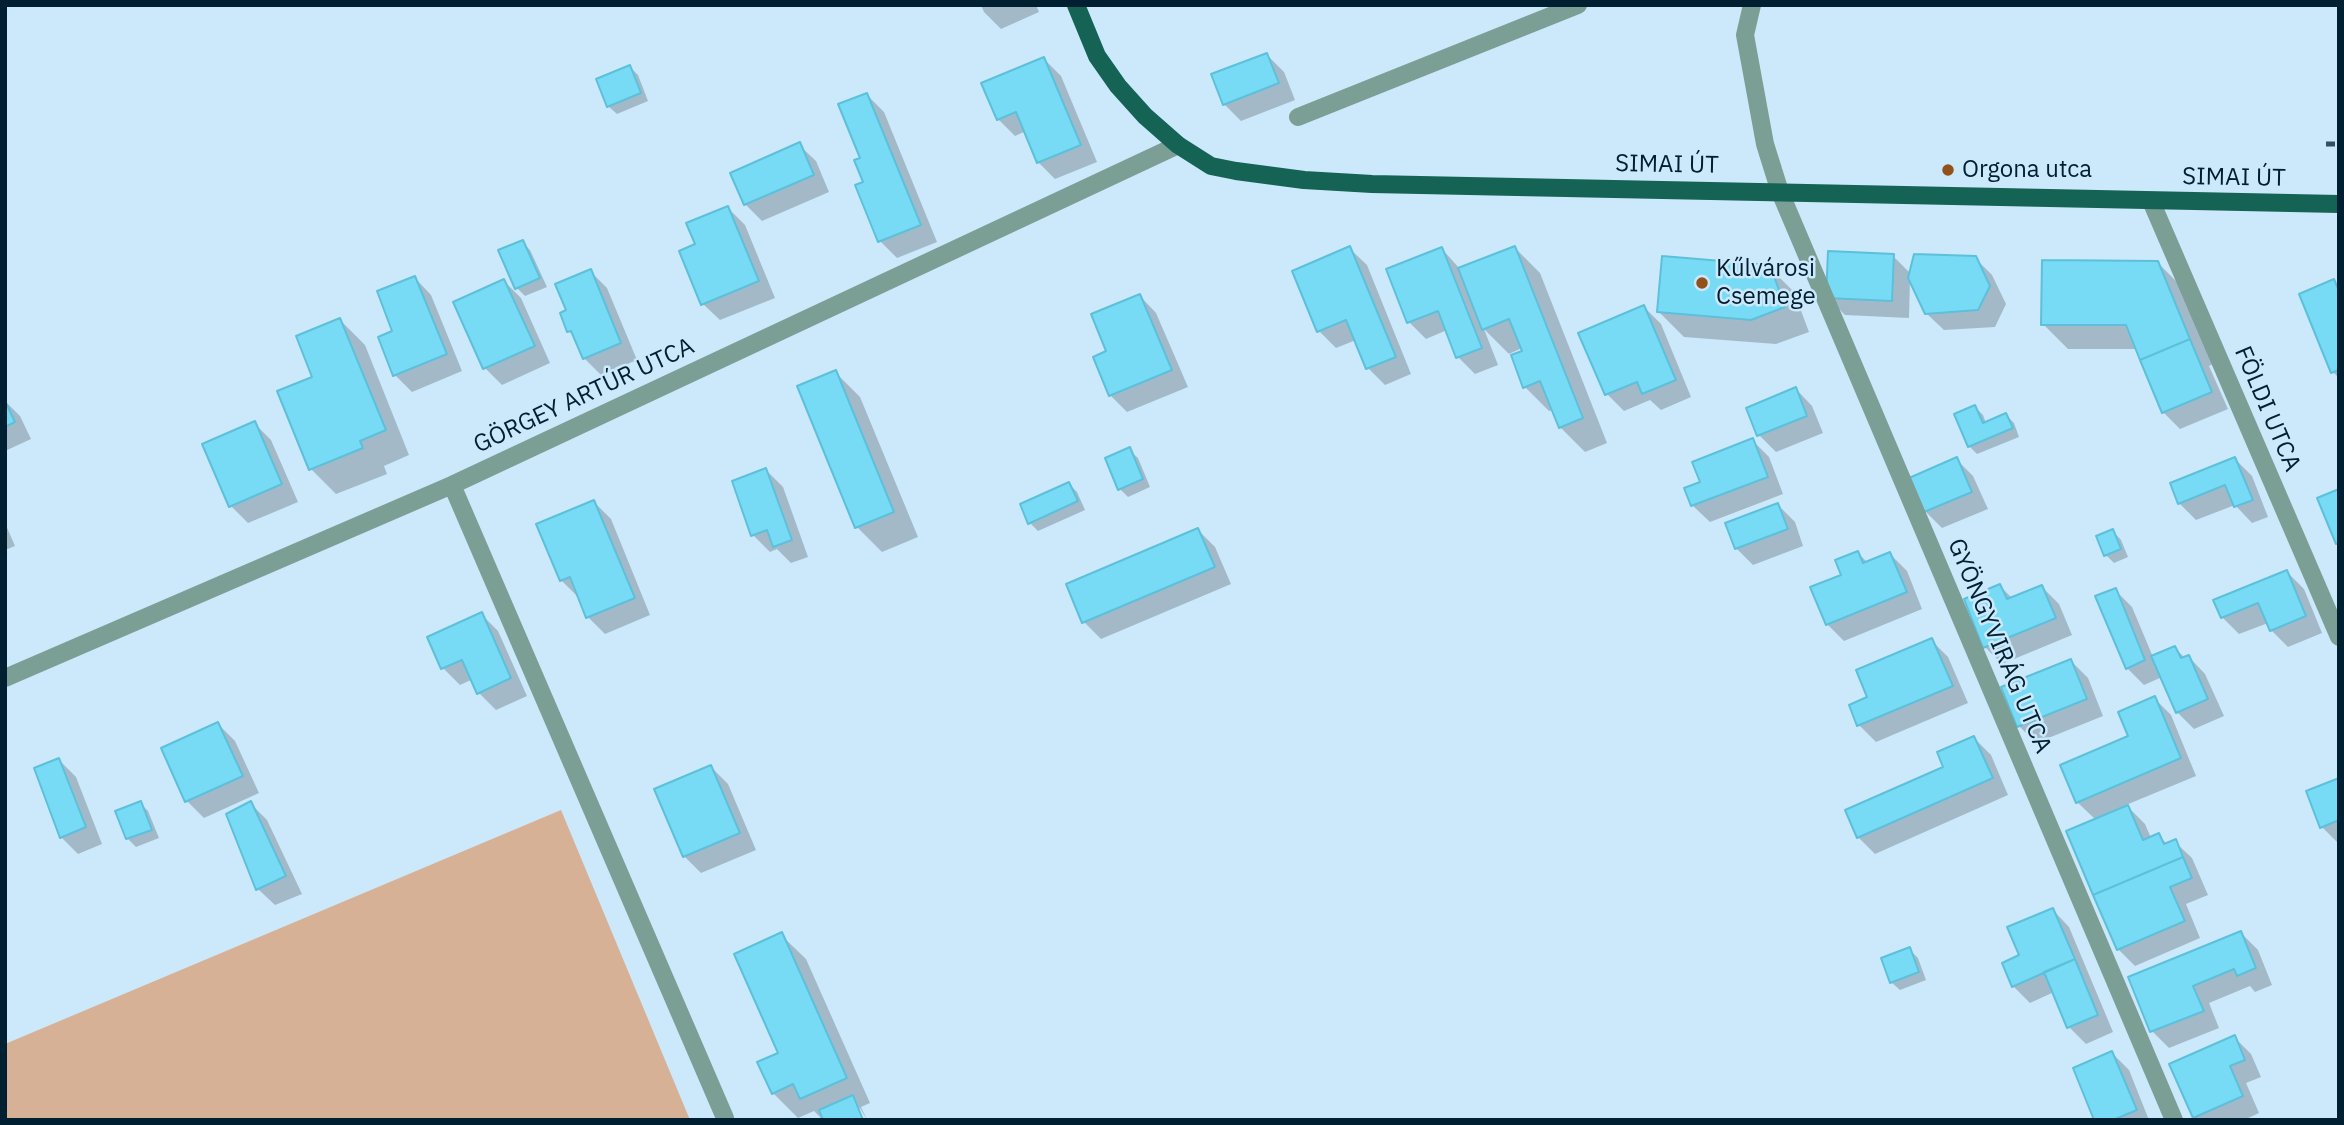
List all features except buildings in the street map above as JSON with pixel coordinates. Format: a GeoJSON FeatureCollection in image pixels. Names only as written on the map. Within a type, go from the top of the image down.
{"type":"FeatureCollection","features":[{"type":"Feature","properties":{"kind":"main road","name":"SIMAI ÚT"},"geometry":{"type":"LineString","coordinates":[[1076,5],[1097,56],[1118,86],[1144,117],[1178,145],[1211,166],[1304,180],[1372,184],[2339,204]]}},
{"type":"Feature","properties":{"kind":"street"},"geometry":{"type":"LineString","coordinates":[[1298,117],[1578,5]]}},
{"type":"Feature","properties":{"kind":"street"},"geometry":{"type":"LineString","coordinates":[[1752,5],[1745,35],[1765,144],[1780,192]]}},
{"type":"Feature","properties":{"kind":"street","name":"GÖRGEY ARTÚR UTCA"},"geometry":{"type":"LineString","coordinates":[[5,678],[452,485],[1178,145]]}},
{"type":"Feature","properties":{"kind":"street","name":"GYÖNGYVIRÁG UTCA"},"geometry":{"type":"LineString","coordinates":[[1780,192],[2174,1120]]}},
{"type":"Feature","properties":{"kind":"street","name":"FÖLDI UTCA"},"geometry":{"type":"LineString","coordinates":[[2151,201],[2339,637]]}},
{"type":"Feature","properties":{"kind":"street"},"geometry":{"type":"LineString","coordinates":[[452,485],[725,1118]]}},
{"type":"Feature","properties":{"kind":"shaded area"},"geometry":{"type":"Polygon","coordinates":[[[561,810],[690,1120],[5,1120],[5,1044],[561,810]]]}},
{"type":"Feature","properties":{"kind":"railway"},"geometry":{"type":"LineString","coordinates":[[2326,144],[2339,144]]}},
{"type":"Feature","properties":{"kind":"place","name":"Orgona utca"},"geometry":{"type":"Point","coordinates":[1948,170]}},
{"type":"Feature","properties":{"kind":"place","name":"Kűlvárosi Csemege"},"geometry":{"type":"Point","coordinates":[1702,283]}}]}
